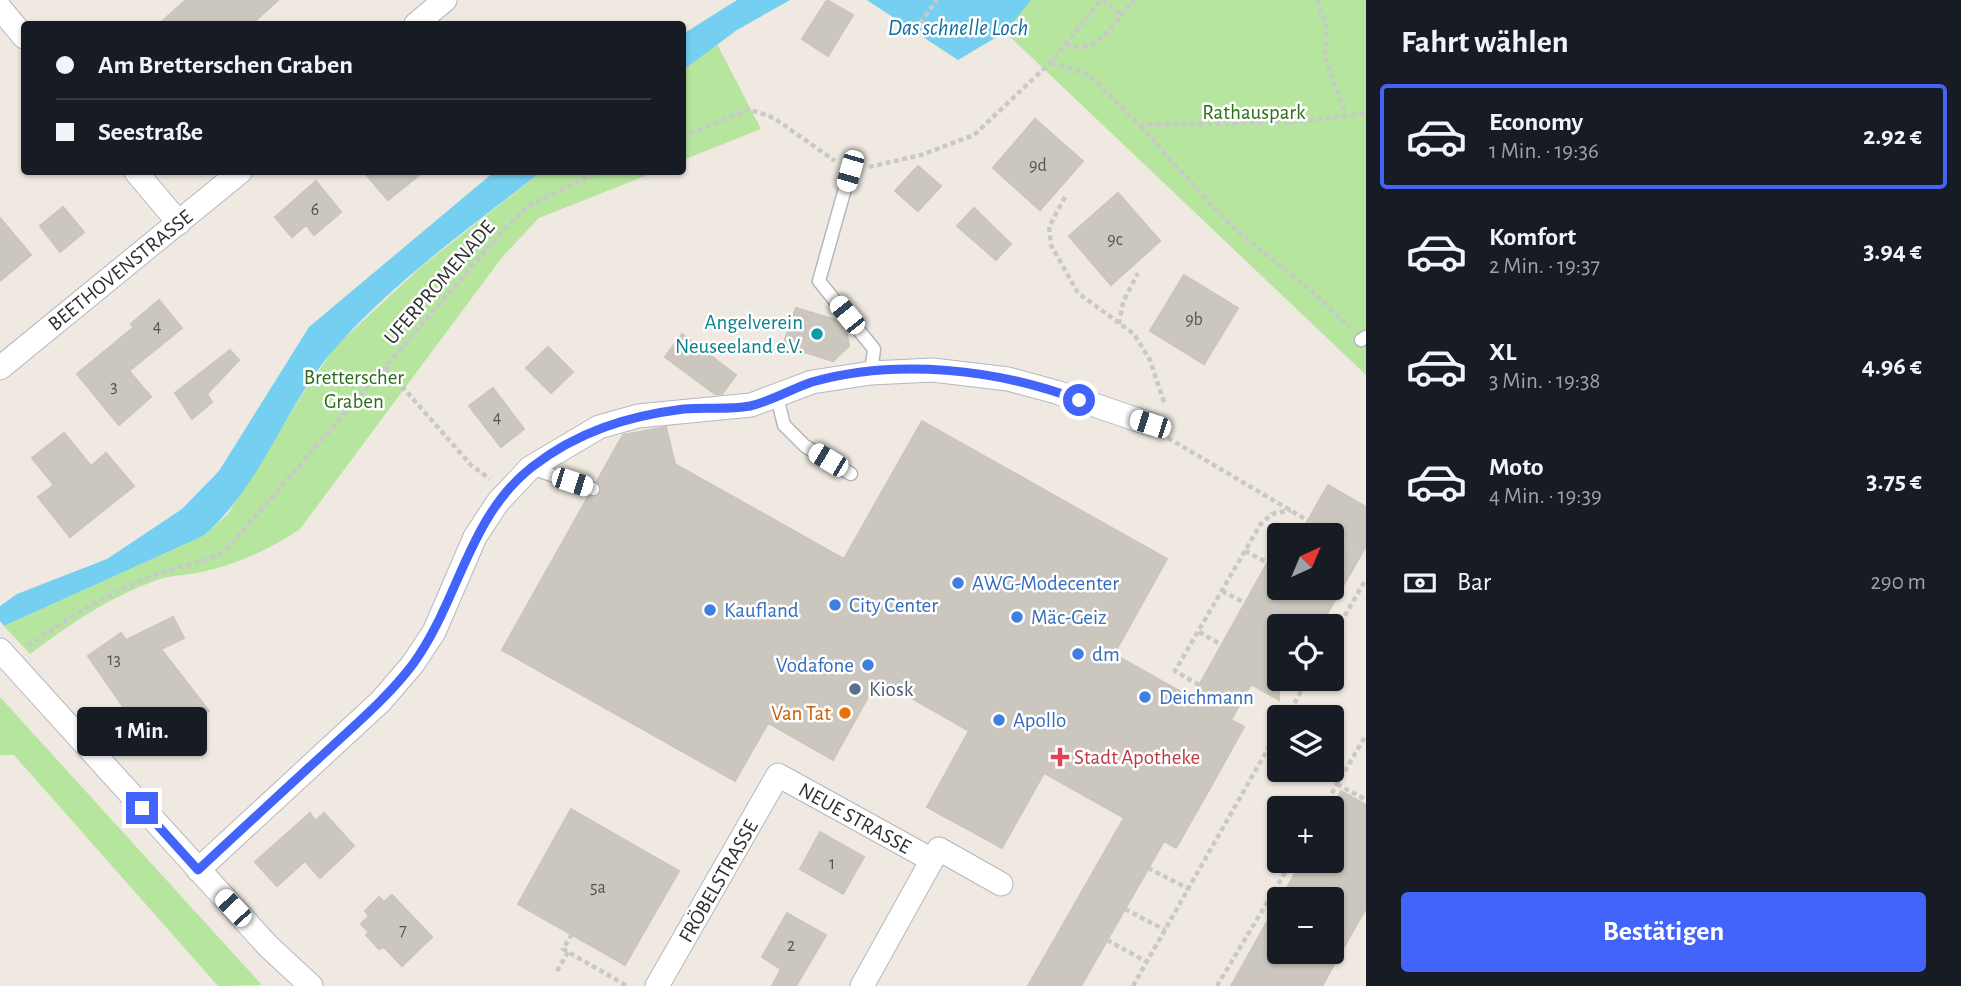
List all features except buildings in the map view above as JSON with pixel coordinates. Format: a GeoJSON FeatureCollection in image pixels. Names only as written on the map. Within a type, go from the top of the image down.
{"type":"FeatureCollection","features":[{"type":"Feature","properties":{"kind":"street"},"geometry":{"type":"LineString","coordinates":[[420,21],[445,0]]}},
{"type":"Feature","properties":{"kind":"street"},"geometry":{"type":"LineString","coordinates":[[0,8],[21,33]]}},
{"type":"Feature","properties":{"kind":"street"},"geometry":{"type":"LineString","coordinates":[[139,175],[179,223]]}},
{"type":"Feature","properties":{"kind":"street","name":"BEETHOVENSTRASSE"},"geometry":{"type":"LineString","coordinates":[[0,368],[236,175]]}},
{"type":"Feature","properties":{"kind":"street"},"geometry":{"type":"LineString","coordinates":[[198,870],[380,701],[412,666],[434,632],[475,537],[507,493],[530,468],[599,427],[638,416],[751,405],[812,382],[871,373],[933,370],[1008,379],[1056,391],[1150,424]]}},
{"type":"Feature","properties":{"kind":"street"},"geometry":{"type":"LineString","coordinates":[[10,653],[198,870],[275,953],[311,986]]}},
{"type":"Feature","properties":{"kind":"street","name":"NEUE STRASSE"},"geometry":{"type":"LineString","coordinates":[[778,775],[932,860],[939,849],[1001,884]]}},
{"type":"Feature","properties":{"kind":"street","name":"FRÖBELSTRASSE"},"geometry":{"type":"LineString","coordinates":[[657,986],[778,775]]}},
{"type":"Feature","properties":{"kind":"street"},"geometry":{"type":"LineString","coordinates":[[862,986],[932,860]]}},
{"type":"Feature","properties":{"kind":"lane"},"geometry":{"type":"LineString","coordinates":[[850,171],[819,281],[874,349],[871,373]]}},
{"type":"Feature","properties":{"kind":"lane"},"geometry":{"type":"LineString","coordinates":[[778,397],[784,425],[804,446],[851,474]]}},
{"type":"Feature","properties":{"kind":"lane"},"geometry":{"type":"LineString","coordinates":[[530,468],[593,489]]}},
{"type":"Feature","properties":{"kind":"path"},"geometry":{"type":"LineString","coordinates":[[915,30],[937,0]]}},
{"type":"Feature","properties":{"kind":"path"},"geometry":{"type":"LineString","coordinates":[[905,159],[974,135],[1051,62],[1102,0],[1121,15]]}},
{"type":"Feature","properties":{"kind":"path"},"geometry":{"type":"LineString","coordinates":[[1066,44],[1079,50],[1093,46],[1134,0]]}},
{"type":"Feature","properties":{"kind":"path"},"geometry":{"type":"LineString","coordinates":[[1317,0],[1327,29],[1325,58],[1346,115]]}},
{"type":"Feature","properties":{"kind":"path"},"geometry":{"type":"LineString","coordinates":[[1051,62],[1088,75],[1140,125],[1228,223],[1364,338]]}},
{"type":"Feature","properties":{"kind":"path"},"geometry":{"type":"LineString","coordinates":[[686,135],[749,109],[774,118],[835,160]]}},
{"type":"Feature","properties":{"kind":"path"},"geometry":{"type":"LineString","coordinates":[[1140,125],[1296,122],[1366,113]]}},
{"type":"Feature","properties":{"kind":"path","name":"UFERPROMENADE"},"geometry":{"type":"LineString","coordinates":[[10,653],[75,612],[163,572],[207,562],[227,549],[528,206],[592,175]]}},
{"type":"Feature","properties":{"kind":"path"},"geometry":{"type":"LineString","coordinates":[[1065,197],[1049,227],[1051,245],[1078,293],[1134,334],[1150,360],[1166,407]]}},
{"type":"Feature","properties":{"kind":"path"},"geometry":{"type":"LineString","coordinates":[[1119,324],[1123,302],[1138,273]]}},
{"type":"Feature","properties":{"kind":"path"},"geometry":{"type":"LineString","coordinates":[[385,367],[471,465],[507,493]]}},
{"type":"Feature","properties":{"kind":"path"},"geometry":{"type":"LineString","coordinates":[[1150,424],[1174,443],[1366,555]]}},
{"type":"Feature","properties":{"kind":"path"},"geometry":{"type":"LineString","coordinates":[[1199,685],[1175,671],[1260,525],[1272,514],[1291,510]]}},
{"type":"Feature","properties":{"kind":"path"},"geometry":{"type":"LineString","coordinates":[[1245,551],[1267,562]]}},
{"type":"Feature","properties":{"kind":"path"},"geometry":{"type":"LineString","coordinates":[[1344,619],[1363,590],[1366,579]]}},
{"type":"Feature","properties":{"kind":"path"},"geometry":{"type":"LineString","coordinates":[[1222,591],[1245,603]]}},
{"type":"Feature","properties":{"kind":"path"},"geometry":{"type":"LineString","coordinates":[[1199,632],[1222,645]]}},
{"type":"Feature","properties":{"kind":"path"},"geometry":{"type":"LineString","coordinates":[[1330,796],[1366,736]]}},
{"type":"Feature","properties":{"kind":"path"},"geometry":{"type":"LineString","coordinates":[[1133,986],[1267,750]]}},
{"type":"Feature","properties":{"kind":"path"},"geometry":{"type":"LineString","coordinates":[[1337,784],[1366,800]]}},
{"type":"Feature","properties":{"kind":"path"},"geometry":{"type":"LineString","coordinates":[[1148,868],[1189,889]]}},
{"type":"Feature","properties":{"kind":"path"},"geometry":{"type":"LineString","coordinates":[[1217,986],[1285,873]]}},
{"type":"Feature","properties":{"kind":"path"},"geometry":{"type":"LineString","coordinates":[[1125,909],[1165,930]]}},
{"type":"Feature","properties":{"kind":"path"},"geometry":{"type":"LineString","coordinates":[[572,934],[563,949],[627,986]]}},
{"type":"Feature","properties":{"kind":"path"},"geometry":{"type":"LineString","coordinates":[[1107,940],[1147,962]]}},
{"type":"Feature","properties":{"kind":"path"},"geometry":{"type":"LineString","coordinates":[[557,971],[568,952]]}},
{"type":"Feature","properties":{"kind":"green space","name":"Rathauspark"},"geometry":{"type":"Polygon","coordinates":[[[867,0],[1366,0],[1366,375],[1005,32],[958,60],[867,0]]]}},
{"type":"Feature","properties":{"kind":"green space"},"geometry":{"type":"Polygon","coordinates":[[[717,44],[761,129],[686,159],[686,67],[717,44]]]}},
{"type":"Feature","properties":{"kind":"green space","name":"Bretterscher Graben"},"geometry":{"type":"Polygon","coordinates":[[[537,175],[647,175],[539,218],[503,256],[300,529],[241,560],[215,569],[160,579],[125,593],[30,654],[4,626],[203,536],[228,514],[305,390],[337,345],[421,267],[537,175]]]}},
{"type":"Feature","properties":{"kind":"green space"},"geometry":{"type":"Polygon","coordinates":[[[0,697],[262,985],[218,986],[14,755],[0,755],[0,697]]]}},
{"type":"Feature","properties":{"kind":"water"},"geometry":{"type":"Polygon","coordinates":[[[737,0],[790,0],[737,30],[686,68],[686,32],[737,0]]]}},
{"type":"Feature","properties":{"kind":"water","name":"Das schnelle Loch"},"geometry":{"type":"Polygon","coordinates":[[[867,0],[1031,0],[1005,32],[958,60],[867,0]]]}},
{"type":"Feature","properties":{"kind":"water"},"geometry":{"type":"Polygon","coordinates":[[[490,175],[537,175],[410,275],[338,345],[303,392],[259,468],[224,515],[203,536],[4,626],[0,621],[0,606],[17,594],[107,559],[182,509],[219,471],[309,327],[490,175]]]}},
{"type":"Feature","properties":{"kind":"place","name":"Angelverein Neuseeland e.V."},"geometry":{"type":"Point","coordinates":[817,334]}},
{"type":"Feature","properties":{"kind":"place","name":"AWG-Modecenter"},"geometry":{"type":"Point","coordinates":[958,583]}},
{"type":"Feature","properties":{"kind":"place","name":"City Center"},"geometry":{"type":"Point","coordinates":[835,605]}},
{"type":"Feature","properties":{"kind":"place","name":"Kaufland"},"geometry":{"type":"Point","coordinates":[710,610]}},
{"type":"Feature","properties":{"kind":"place","name":"Mäc-Geiz"},"geometry":{"type":"Point","coordinates":[1017,617]}},
{"type":"Feature","properties":{"kind":"place","name":"dm"},"geometry":{"type":"Point","coordinates":[1078,654]}},
{"type":"Feature","properties":{"kind":"place","name":"Vodafone"},"geometry":{"type":"Point","coordinates":[868,665]}},
{"type":"Feature","properties":{"kind":"place","name":"Kiosk"},"geometry":{"type":"Point","coordinates":[855,689]}},
{"type":"Feature","properties":{"kind":"place","name":"Deichmann"},"geometry":{"type":"Point","coordinates":[1145,697]}},
{"type":"Feature","properties":{"kind":"place","name":"Van Tat"},"geometry":{"type":"Point","coordinates":[845,713]}},
{"type":"Feature","properties":{"kind":"place","name":"Apollo"},"geometry":{"type":"Point","coordinates":[999,720]}},
{"type":"Feature","properties":{"kind":"place","name":"Stadt Apotheke"},"geometry":{"type":"Point","coordinates":[1060,757]}},
{"type":"Feature","properties":{"kind":"route"},"geometry":{"type":"LineString","coordinates":[[142,808],[198,870],[380,701],[412,666],[434,632],[459,580],[475,537],[498,502],[530,468],[599,427],[638,416],[687,409],[751,405],[812,382],[871,373],[933,370],[1008,379],[1056,391],[1079,400]]}}]}
